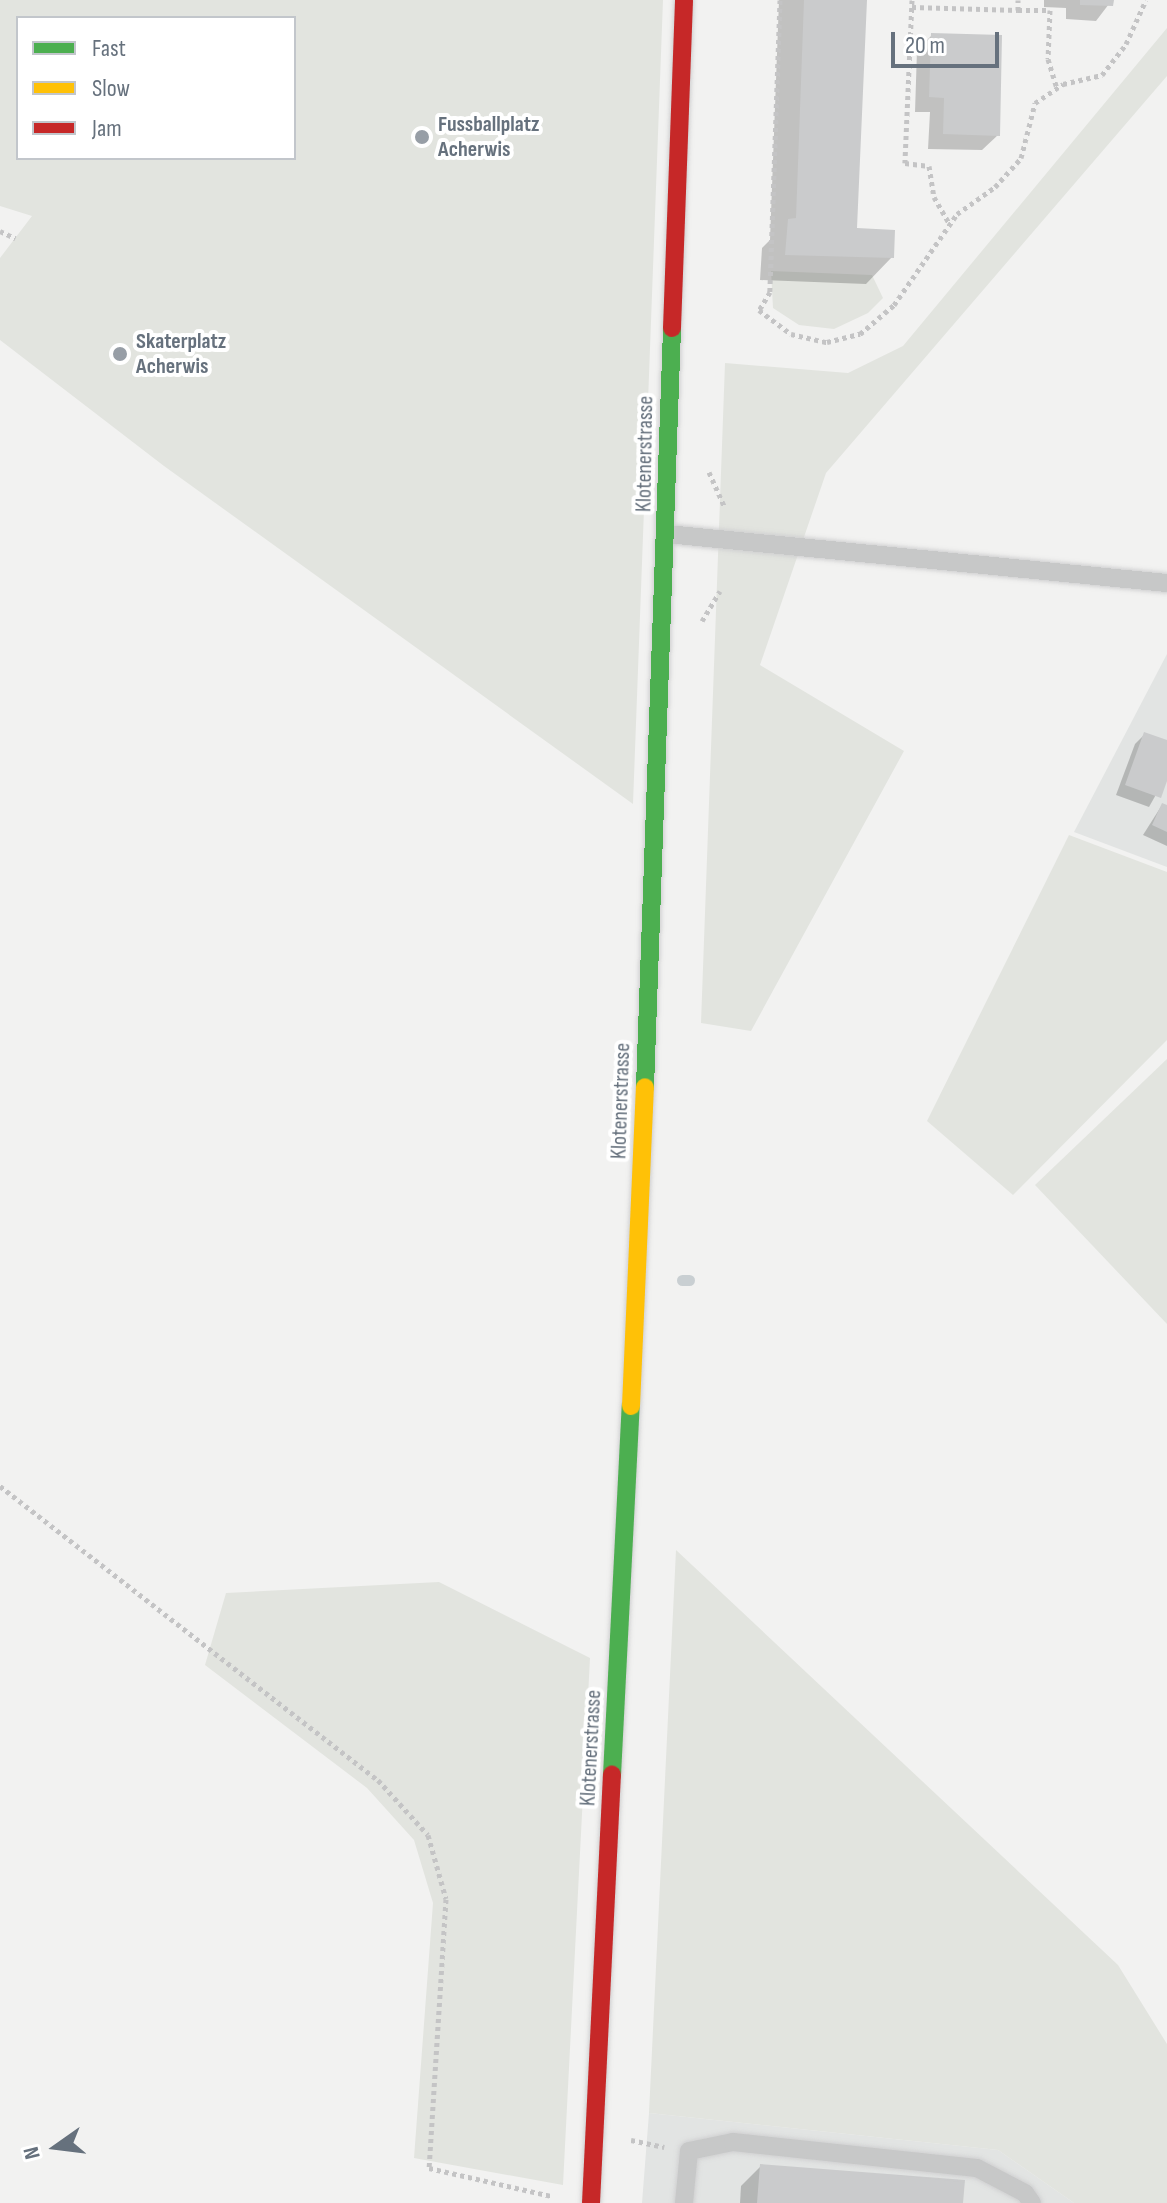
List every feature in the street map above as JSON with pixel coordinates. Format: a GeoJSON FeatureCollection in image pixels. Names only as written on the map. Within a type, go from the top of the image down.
{"type":"FeatureCollection","features":[{"type":"Feature","properties":{"kind":"main road","name":"Klotenerstrasse"},"geometry":{"type":"LineString","coordinates":[[591,2203],[639,1241],[684,0]]}},
{"type":"Feature","properties":{"kind":"lane"},"geometry":{"type":"LineString","coordinates":[[667,534],[1167,583]]}},
{"type":"Feature","properties":{"kind":"lane"},"geometry":{"type":"LineString","coordinates":[[684,2203],[689,2151],[733,2142],[977,2168],[1025,2193],[1032,2203]]}},
{"type":"Feature","properties":{"kind":"path"},"geometry":{"type":"LineString","coordinates":[[780,0],[770,292],[759,310],[791,334],[827,342],[860,334],[894,305],[950,225],[1021,158],[1035,103],[1058,88],[1102,75],[1126,44],[1146,0]]}},
{"type":"Feature","properties":{"kind":"path"},"geometry":{"type":"LineString","coordinates":[[1018,0],[1018,10]]}},
{"type":"Feature","properties":{"kind":"path"},"geometry":{"type":"LineString","coordinates":[[950,225],[934,197],[929,166],[905,163],[912,4],[1050,10],[1048,59],[1058,88]]}},
{"type":"Feature","properties":{"kind":"path"},"geometry":{"type":"LineString","coordinates":[[0,231],[15,238]]}},
{"type":"Feature","properties":{"kind":"path"},"geometry":{"type":"LineString","coordinates":[[0,1486],[378,1780],[428,1835],[446,1899],[429,2168],[565,2200]]}},
{"type":"Feature","properties":{"kind":"path"},"geometry":{"type":"LineString","coordinates":[[626,2139],[689,2151]]}},
{"type":"Feature","properties":{"kind":"shaded area"},"geometry":{"type":"Polygon","coordinates":[[[0,0],[663,0],[633,804],[164,466],[0,340],[0,258],[32,216],[0,206],[0,0]]]}},
{"type":"Feature","properties":{"kind":"shaded area"},"geometry":{"type":"Polygon","coordinates":[[[1167,28],[1167,76],[826,473],[760,665],[904,751],[751,1031],[701,1023],[725,363],[848,373],[903,346],[1167,28]]]}},
{"type":"Feature","properties":{"kind":"shaded area"},"geometry":{"type":"Polygon","coordinates":[[[771,271],[872,275],[883,298],[868,313],[834,329],[799,325],[773,308],[771,271]]]}},
{"type":"Feature","properties":{"kind":"shaded area"},"geometry":{"type":"Polygon","coordinates":[[[1167,654],[1167,867],[1074,832],[1167,654]]]}},
{"type":"Feature","properties":{"kind":"shaded area"},"geometry":{"type":"Polygon","coordinates":[[[1069,835],[1167,872],[1167,1040],[1013,1195],[927,1121],[1069,835]]]}},
{"type":"Feature","properties":{"kind":"shaded area"},"geometry":{"type":"Polygon","coordinates":[[[1167,1059],[1167,1324],[1035,1185],[1167,1059]]]}},
{"type":"Feature","properties":{"kind":"shaded area"},"geometry":{"type":"Polygon","coordinates":[[[676,1550],[1118,1965],[1167,2044],[1167,2203],[1074,2203],[998,2150],[649,2113],[676,1550]]]}},
{"type":"Feature","properties":{"kind":"shaded area"},"geometry":{"type":"Polygon","coordinates":[[[439,1582],[590,1658],[563,2185],[414,2158],[433,1903],[414,1840],[367,1788],[205,1665],[226,1593],[439,1582]]]}},
{"type":"Feature","properties":{"kind":"shaded area"},"geometry":{"type":"Polygon","coordinates":[[[649,2113],[998,2150],[1074,2203],[642,2203],[649,2113]]]}},
{"type":"Feature","properties":{"kind":"building"},"geometry":{"type":"Polygon","coordinates":[[[804,0],[867,0],[857,228],[895,230],[894,258],[785,255],[788,219],[796,218],[804,0]]]}},
{"type":"Feature","properties":{"kind":"building"},"geometry":{"type":"Polygon","coordinates":[[[1080,0],[1114,0],[1113,6],[1080,5],[1080,0]]]}},
{"type":"Feature","properties":{"kind":"building"},"geometry":{"type":"Polygon","coordinates":[[[931,33],[1002,35],[1000,136],[943,134],[944,98],[929,97],[931,33]]]}},
{"type":"Feature","properties":{"kind":"building"},"geometry":{"type":"Polygon","coordinates":[[[1144,732],[1167,740],[1167,781],[1161,798],[1125,785],[1144,732]]]}},
{"type":"Feature","properties":{"kind":"building"},"geometry":{"type":"Polygon","coordinates":[[[1162,803],[1167,805],[1167,832],[1152,825],[1162,803]]]}},
{"type":"Feature","properties":{"kind":"building"},"geometry":{"type":"Polygon","coordinates":[[[760,2164],[965,2180],[963,2203],[757,2203],[760,2164]]]}},
{"type":"Feature","properties":{"kind":"waterway"},"geometry":{"type":"LineString","coordinates":[[682,1280],[689,1280]]}},
{"type":"Feature","properties":{"kind":"traffic: fast"},"geometry":{"type":"LineString","coordinates":[[645,1087],[672,328]]}},
{"type":"Feature","properties":{"kind":"traffic: fast"},"geometry":{"type":"LineString","coordinates":[[612,1775],[631,1406]]}},
{"type":"Feature","properties":{"kind":"traffic: slow"},"geometry":{"type":"LineString","coordinates":[[631,1406],[645,1087]]}},
{"type":"Feature","properties":{"kind":"traffic: jam"},"geometry":{"type":"LineString","coordinates":[[672,328],[684,0]]}},
{"type":"Feature","properties":{"kind":"traffic: jam"},"geometry":{"type":"LineString","coordinates":[[591,2203],[612,1775]]}},
{"type":"Feature","properties":{"kind":"place","name":"Fussballplatz Acherwis"},"geometry":{"type":"Point","coordinates":[422,137]}},
{"type":"Feature","properties":{"kind":"place","name":"Skaterplatz Acherwis"},"geometry":{"type":"Point","coordinates":[120,354]}}]}
